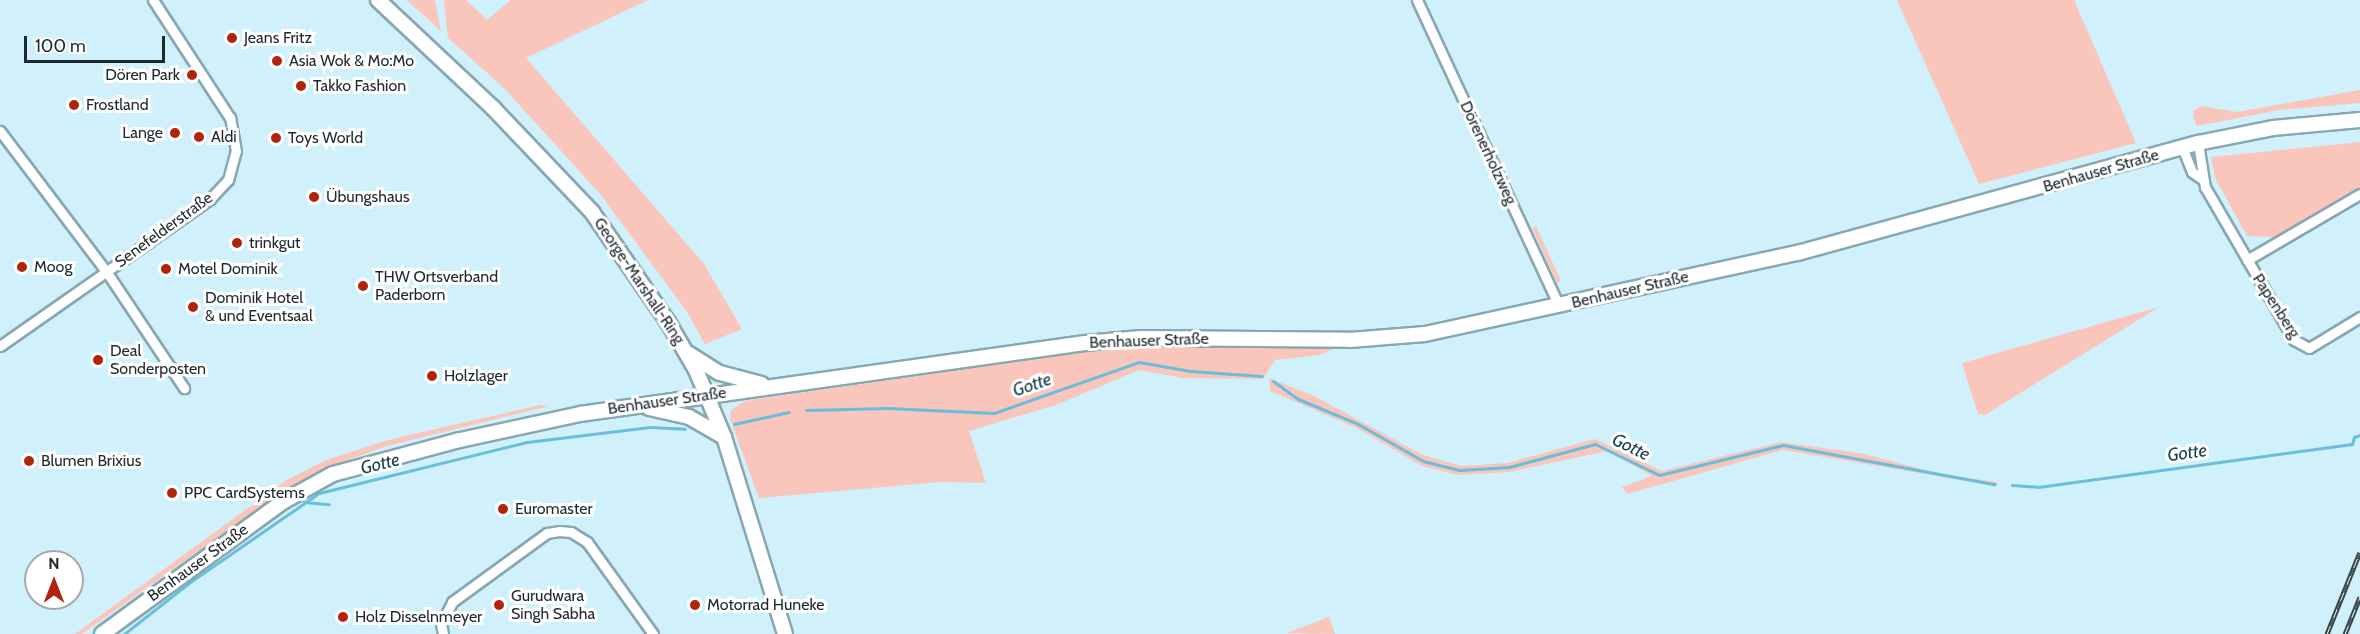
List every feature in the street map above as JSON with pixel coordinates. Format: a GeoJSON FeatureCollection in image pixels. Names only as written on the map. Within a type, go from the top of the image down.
{"type":"FeatureCollection","features":[{"type":"Feature","properties":{"kind":"main road","name":"George-Marshall-Ring"},"geometry":{"type":"LineString","coordinates":[[378,0],[500,116],[592,213],[687,352],[724,437],[785,634]]}},
{"type":"Feature","properties":{"kind":"main road","name":"Benhauser Straße"},"geometry":{"type":"LineString","coordinates":[[102,634],[284,501],[333,474],[504,430],[707,395],[1141,338],[1324,340],[1414,335],[1559,306],[1809,250],[2198,143],[2308,124],[2360,120]]}},
{"type":"Feature","properties":{"kind":"main road"},"geometry":{"type":"LineString","coordinates":[[687,352],[728,376],[773,386]]}},
{"type":"Feature","properties":{"kind":"main road"},"geometry":{"type":"LineString","coordinates":[[638,406],[689,417],[724,437]]}},
{"type":"Feature","properties":{"kind":"street","name":"Senefelderstraße"},"geometry":{"type":"LineString","coordinates":[[0,346],[210,199],[224,186],[233,165],[235,137],[230,118],[153,0]]}},
{"type":"Feature","properties":{"kind":"street","name":"Dörenerholzweg"},"geometry":{"type":"LineString","coordinates":[[1417,0],[1559,306]]}},
{"type":"Feature","properties":{"kind":"street","name":"Senefelderstraße"},"geometry":{"type":"LineString","coordinates":[[0,131],[106,271],[184,388]]}},
{"type":"Feature","properties":{"kind":"street"},"geometry":{"type":"LineString","coordinates":[[2198,143],[2202,179]]}},
{"type":"Feature","properties":{"kind":"street"},"geometry":{"type":"LineString","coordinates":[[2182,147],[2192,171],[2202,179],[2247,260]]}},
{"type":"Feature","properties":{"kind":"street","name":"Papenberg"},"geometry":{"type":"LineString","coordinates":[[2360,194],[2247,260],[2294,340],[2309,348],[2360,317]]}},
{"type":"Feature","properties":{"kind":"street"},"geometry":{"type":"LineString","coordinates":[[443,634],[441,624],[452,602],[548,533],[559,531],[572,532],[587,542],[653,634]]}},
{"type":"Feature","properties":{"kind":"shaded area"},"geometry":{"type":"Polygon","coordinates":[[[407,0],[435,0],[441,31],[407,0]]]}},
{"type":"Feature","properties":{"kind":"shaded area"},"geometry":{"type":"Polygon","coordinates":[[[444,0],[466,0],[487,20],[511,0],[648,0],[526,58],[704,264],[742,329],[705,344],[687,312],[601,195],[504,88],[448,38],[444,0]]]}},
{"type":"Feature","properties":{"kind":"shaded area"},"geometry":{"type":"Polygon","coordinates":[[[1897,0],[2074,0],[2136,143],[1979,184],[1897,0]]]}},
{"type":"Feature","properties":{"kind":"shaded area"},"geometry":{"type":"Polygon","coordinates":[[[2360,90],[2360,103],[2279,110],[2197,126],[2194,119],[2193,111],[2201,106],[2237,112],[2360,90]]]}},
{"type":"Feature","properties":{"kind":"shaded area"},"geometry":{"type":"Polygon","coordinates":[[[2360,142],[2360,188],[2274,237],[2247,236],[2215,178],[2211,157],[2360,142]]]}},
{"type":"Feature","properties":{"kind":"shaded area"},"geometry":{"type":"Polygon","coordinates":[[[1536,226],[1561,281],[1557,283],[1532,228],[1536,226]]]}},
{"type":"Feature","properties":{"kind":"shaded area"},"geometry":{"type":"Polygon","coordinates":[[[2159,307],[1985,415],[1978,414],[1962,363],[2159,307]]]}},
{"type":"Feature","properties":{"kind":"shaded area"},"geometry":{"type":"Polygon","coordinates":[[[1140,344],[1338,347],[1319,355],[1275,360],[1263,379],[1183,378],[1139,370],[1056,405],[969,431],[986,483],[941,482],[759,498],[730,419],[731,410],[745,401],[1140,344]]]}},
{"type":"Feature","properties":{"kind":"shaded area"},"geometry":{"type":"Polygon","coordinates":[[[1269,378],[1314,396],[1423,455],[1461,466],[1508,463],[1595,439],[1662,471],[1781,442],[1864,454],[1940,474],[1997,482],[1997,486],[1783,450],[1627,494],[1622,487],[1652,476],[1607,451],[1509,472],[1458,475],[1422,466],[1357,428],[1270,391],[1269,378]]]}},
{"type":"Feature","properties":{"kind":"shaded area"},"geometry":{"type":"Polygon","coordinates":[[[540,405],[549,406],[387,446],[328,467],[285,489],[82,634],[75,634],[285,481],[326,460],[388,440],[540,405]]]}},
{"type":"Feature","properties":{"kind":"shaded area"},"geometry":{"type":"Polygon","coordinates":[[[1329,617],[1335,634],[1286,633],[1329,617]]]}},
{"type":"Feature","properties":{"kind":"waterway","name":"Gotte"},"geometry":{"type":"LineString","coordinates":[[806,410],[888,408],[994,413],[1139,362],[1190,371],[1262,376]]}},
{"type":"Feature","properties":{"kind":"waterway","name":"Gotte"},"geometry":{"type":"LineString","coordinates":[[1273,381],[1298,399],[1358,424],[1423,461],[1460,470],[1509,467],[1595,444],[1659,475],[1783,445],[1994,484]]}},
{"type":"Feature","properties":{"kind":"waterway","name":"Gotte"},"geometry":{"type":"LineString","coordinates":[[734,424],[789,412]]}},
{"type":"Feature","properties":{"kind":"waterway","name":"Gotte"},"geometry":{"type":"LineString","coordinates":[[124,634],[190,582],[319,493],[527,442],[650,427],[685,429]]}},
{"type":"Feature","properties":{"kind":"waterway","name":"Gotte"},"geometry":{"type":"LineString","coordinates":[[2012,485],[2038,487],[2352,444],[2354,437],[2360,435]]}},
{"type":"Feature","properties":{"kind":"waterway"},"geometry":{"type":"LineString","coordinates":[[304,502],[329,504]]}},
{"type":"Feature","properties":{"kind":"railway"},"geometry":{"type":"LineString","coordinates":[[2327,634],[2360,552]]}},
{"type":"Feature","properties":{"kind":"railway"},"geometry":{"type":"LineString","coordinates":[[2345,634],[2360,597]]}},
{"type":"Feature","properties":{"kind":"place","name":"Jeans Fritz"},"geometry":{"type":"Point","coordinates":[232,38]}},
{"type":"Feature","properties":{"kind":"place","name":"Asia Wok & Mo:Mo"},"geometry":{"type":"Point","coordinates":[277,61]}},
{"type":"Feature","properties":{"kind":"place","name":"Dören Park"},"geometry":{"type":"Point","coordinates":[192,75]}},
{"type":"Feature","properties":{"kind":"place","name":"Takko Fashion"},"geometry":{"type":"Point","coordinates":[301,86]}},
{"type":"Feature","properties":{"kind":"place","name":"Frostland"},"geometry":{"type":"Point","coordinates":[74,105]}},
{"type":"Feature","properties":{"kind":"place","name":"Lange"},"geometry":{"type":"Point","coordinates":[175,133]}},
{"type":"Feature","properties":{"kind":"place","name":"Aldi"},"geometry":{"type":"Point","coordinates":[199,137]}},
{"type":"Feature","properties":{"kind":"place","name":"Toys World"},"geometry":{"type":"Point","coordinates":[276,138]}},
{"type":"Feature","properties":{"kind":"place","name":"Übungshaus"},"geometry":{"type":"Point","coordinates":[314,197]}},
{"type":"Feature","properties":{"kind":"place","name":"trinkgut"},"geometry":{"type":"Point","coordinates":[237,243]}},
{"type":"Feature","properties":{"kind":"place","name":"Moog"},"geometry":{"type":"Point","coordinates":[22,267]}},
{"type":"Feature","properties":{"kind":"place","name":"Motel Dominik"},"geometry":{"type":"Point","coordinates":[166,269]}},
{"type":"Feature","properties":{"kind":"place","name":"THW Ortsverband Paderborn"},"geometry":{"type":"Point","coordinates":[363,286]}},
{"type":"Feature","properties":{"kind":"place","name":"Dominik Hotel & und Eventsaal"},"geometry":{"type":"Point","coordinates":[193,307]}},
{"type":"Feature","properties":{"kind":"place","name":"Deal Sonderposten"},"geometry":{"type":"Point","coordinates":[98,360]}},
{"type":"Feature","properties":{"kind":"place","name":"Holzlager"},"geometry":{"type":"Point","coordinates":[432,376]}},
{"type":"Feature","properties":{"kind":"place","name":"Blumen Brixius"},"geometry":{"type":"Point","coordinates":[29,461]}},
{"type":"Feature","properties":{"kind":"place","name":"PPC CardSystems"},"geometry":{"type":"Point","coordinates":[172,493]}},
{"type":"Feature","properties":{"kind":"place","name":"Euromaster"},"geometry":{"type":"Point","coordinates":[503,509]}},
{"type":"Feature","properties":{"kind":"place","name":"Gurudwara Singh Sabha"},"geometry":{"type":"Point","coordinates":[499,605]}},
{"type":"Feature","properties":{"kind":"place","name":"Motorrad Huneke"},"geometry":{"type":"Point","coordinates":[695,605]}},
{"type":"Feature","properties":{"kind":"place","name":"Holz Disselnmeyer"},"geometry":{"type":"Point","coordinates":[343,617]}}]}
